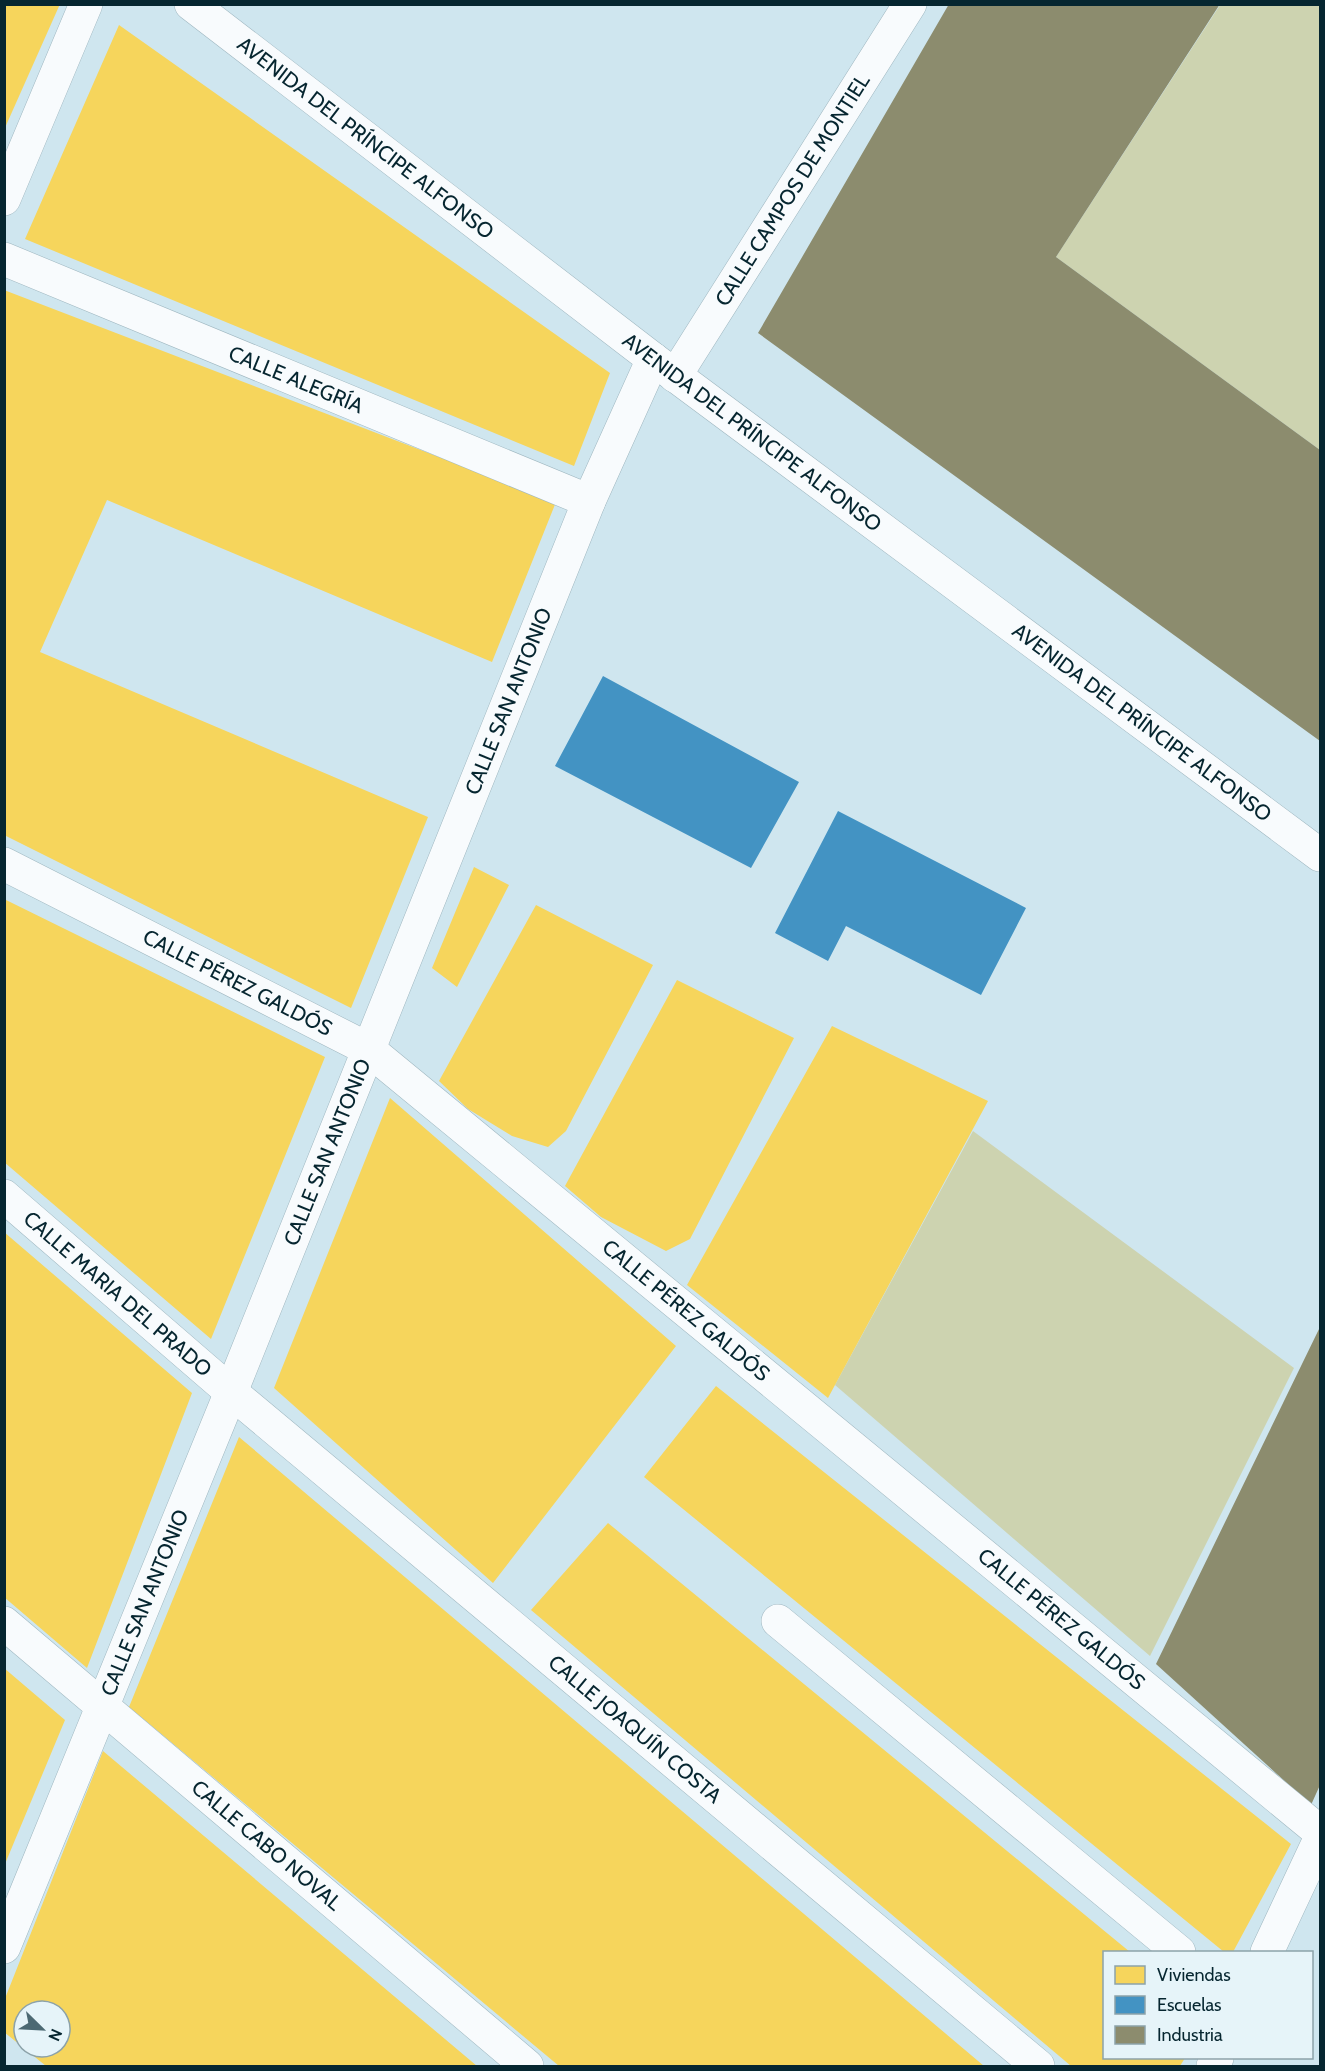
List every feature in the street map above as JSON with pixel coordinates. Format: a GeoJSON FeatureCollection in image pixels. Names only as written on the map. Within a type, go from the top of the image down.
{"type":"FeatureCollection","features":[{"type":"Feature","properties":{"kind":"street"},"geometry":{"type":"LineString","coordinates":[[4,199],[86,4]]}},
{"type":"Feature","properties":{"kind":"street","name":"AVENIDA DEL PRÍNCIPE ALFONSO"},"geometry":{"type":"LineString","coordinates":[[190,4],[664,367],[1320,855]]}},
{"type":"Feature","properties":{"kind":"street","name":"CALLE CAMPOS DE MONTIEL"},"geometry":{"type":"LineString","coordinates":[[664,367],[910,4]]}},
{"type":"Feature","properties":{"kind":"street","name":"CALLE ALEGRÍA"},"geometry":{"type":"LineString","coordinates":[[4,260],[589,501]]}},
{"type":"Feature","properties":{"kind":"street","name":"CALLE SAN ANTONIO"},"geometry":{"type":"LineString","coordinates":[[4,1947],[231,1392],[589,501],[664,367]]}},
{"type":"Feature","properties":{"kind":"street","name":"CALLE PÉREZ GALDÓS"},"geometry":{"type":"LineString","coordinates":[[4,864],[368,1049],[1320,1833]]}},
{"type":"Feature","properties":{"kind":"street","name":"CALLE MARIA DEL PRADO"},"geometry":{"type":"LineString","coordinates":[[4,1196],[231,1392]]}},
{"type":"Feature","properties":{"kind":"street","name":"CALLE JOAQUÍN COSTA"},"geometry":{"type":"LineString","coordinates":[[231,1392],[1038,2067]]}},
{"type":"Feature","properties":{"kind":"street"},"geometry":{"type":"LineString","coordinates":[[778,1621],[1177,1951]]}},
{"type":"Feature","properties":{"kind":"street","name":"CALLE CABO NOVAL"},"geometry":{"type":"LineString","coordinates":[[4,1623],[526,2067]]}},
{"type":"Feature","properties":{"kind":"street"},"geometry":{"type":"LineString","coordinates":[[1268,1951],[1320,1839]]}},
{"type":"Feature","properties":{"kind":"green space"},"geometry":{"type":"Polygon","coordinates":[[[1220,5],[1320,5],[1320,450],[1056,257],[1220,5]]]}},
{"type":"Feature","properties":{"kind":"green space"},"geometry":{"type":"Polygon","coordinates":[[[973,1131],[1294,1368],[1150,1656],[835,1385],[973,1131]]]}},
{"type":"Feature","properties":{"kind":"building: Viviendas"},"geometry":{"type":"Polygon","coordinates":[[[4,4],[60,4],[4,130],[4,4]]]}},
{"type":"Feature","properties":{"kind":"building: Viviendas"},"geometry":{"type":"Polygon","coordinates":[[[119,25],[610,373],[574,466],[25,239],[119,25]]]}},
{"type":"Feature","properties":{"kind":"building: Viviendas"},"geometry":{"type":"Polygon","coordinates":[[[4,290],[556,502],[492,662],[107,500],[40,652],[428,817],[351,1008],[4,835],[4,290]]]}},
{"type":"Feature","properties":{"kind":"building: Viviendas"},"geometry":{"type":"Polygon","coordinates":[[[474,867],[509,885],[457,987],[432,968],[474,867]]]}},
{"type":"Feature","properties":{"kind":"building: Viviendas"},"geometry":{"type":"Polygon","coordinates":[[[4,899],[325,1057],[211,1339],[4,1162],[4,899]]]}},
{"type":"Feature","properties":{"kind":"building: Viviendas"},"geometry":{"type":"Polygon","coordinates":[[[536,905],[653,965],[566,1131],[548,1147],[512,1136],[468,1109],[439,1081],[536,905]]]}},
{"type":"Feature","properties":{"kind":"building: Viviendas"},"geometry":{"type":"Polygon","coordinates":[[[677,980],[794,1038],[690,1239],[666,1251],[601,1217],[565,1186],[677,980]]]}},
{"type":"Feature","properties":{"kind":"building: Viviendas"},"geometry":{"type":"Polygon","coordinates":[[[832,1026],[988,1101],[828,1398],[687,1285],[832,1026]]]}},
{"type":"Feature","properties":{"kind":"building: Viviendas"},"geometry":{"type":"Polygon","coordinates":[[[390,1098],[676,1346],[493,1583],[274,1388],[390,1098]]]}},
{"type":"Feature","properties":{"kind":"building: Viviendas"},"geometry":{"type":"Polygon","coordinates":[[[4,1232],[192,1393],[87,1668],[4,1597],[4,1232]]]}},
{"type":"Feature","properties":{"kind":"building: Viviendas"},"geometry":{"type":"Polygon","coordinates":[[[716,1386],[1291,1844],[1234,1951],[1223,1951],[644,1477],[716,1386]]]}},
{"type":"Feature","properties":{"kind":"building: Viviendas"},"geometry":{"type":"Polygon","coordinates":[[[239,1437],[984,2066],[559,2066],[129,1707],[239,1437]]]}},
{"type":"Feature","properties":{"kind":"building: Viviendas"},"geometry":{"type":"Polygon","coordinates":[[[608,1523],[1129,1951],[1103,1951],[1103,2059],[1184,2059],[1180,2066],[1071,2066],[531,1610],[608,1523]]]}},
{"type":"Feature","properties":{"kind":"building: Viviendas"},"geometry":{"type":"Polygon","coordinates":[[[4,1668],[65,1720],[5,1864],[4,1864],[4,1668]]]}},
{"type":"Feature","properties":{"kind":"building: Viviendas"},"geometry":{"type":"Polygon","coordinates":[[[103,1751],[477,2066],[46,2066],[37,2059],[72,2059],[72,1999],[12,1999],[12,2038],[4,2032],[4,2001],[103,1751]]]}},
{"type":"Feature","properties":{"kind":"building: Escuelas"},"geometry":{"type":"Polygon","coordinates":[[[603,676],[799,782],[751,868],[555,766],[603,676]]]}},
{"type":"Feature","properties":{"kind":"building: Escuelas"},"geometry":{"type":"Polygon","coordinates":[[[838,811],[1026,908],[981,995],[846,926],[828,961],[775,933],[838,811]]]}},
{"type":"Feature","properties":{"kind":"building: Industria"},"geometry":{"type":"Polygon","coordinates":[[[949,4],[1220,4],[1056,257],[1320,450],[1320,741],[758,333],[949,4]]]}},
{"type":"Feature","properties":{"kind":"building: Industria"},"geometry":{"type":"Polygon","coordinates":[[[1320,1327],[1320,1785],[1311,1805],[1156,1664],[1320,1327]]]}}]}
